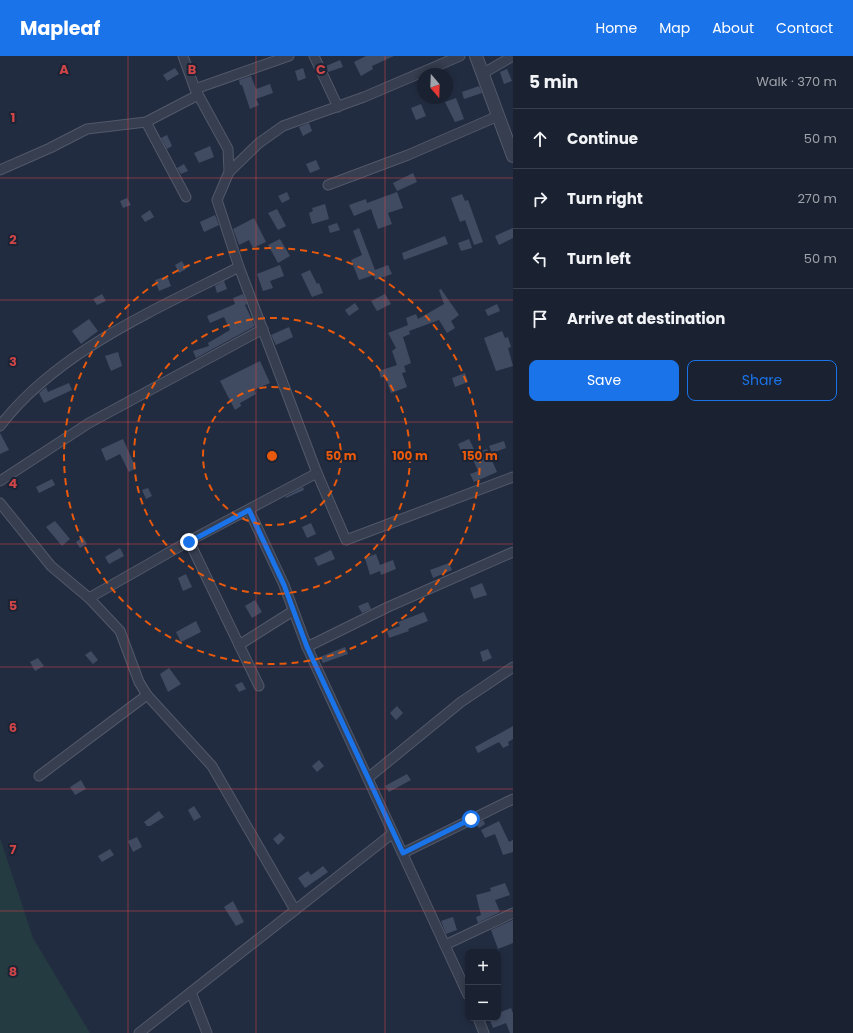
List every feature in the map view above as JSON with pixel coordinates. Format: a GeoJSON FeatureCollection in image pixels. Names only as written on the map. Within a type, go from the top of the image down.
{"type":"FeatureCollection","features":[{"type":"Feature","properties":{"kind":"street"},"geometry":{"type":"LineString","coordinates":[[183,56],[197,92],[228,149],[229,172]]}},
{"type":"Feature","properties":{"kind":"street"},"geometry":{"type":"LineString","coordinates":[[0,170],[50,148],[87,129],[146,122],[197,92],[289,56]]}},
{"type":"Feature","properties":{"kind":"street"},"geometry":{"type":"LineString","coordinates":[[314,56],[338,107]]}},
{"type":"Feature","properties":{"kind":"street"},"geometry":{"type":"LineString","coordinates":[[460,56],[364,97],[283,126],[259,142],[229,172],[217,200],[239,267],[318,473],[346,540],[513,478]]}},
{"type":"Feature","properties":{"kind":"street"},"geometry":{"type":"LineString","coordinates":[[476,56],[513,156]]}},
{"type":"Feature","properties":{"kind":"street"},"geometry":{"type":"LineString","coordinates":[[482,74],[513,56]]}},
{"type":"Feature","properties":{"kind":"street"},"geometry":{"type":"LineString","coordinates":[[328,185],[408,155],[498,116]]}},
{"type":"Feature","properties":{"kind":"street"},"geometry":{"type":"LineString","coordinates":[[146,122],[186,197]]}},
{"type":"Feature","properties":{"kind":"street"},"geometry":{"type":"LineString","coordinates":[[0,426],[13,409],[41,383],[100,339],[239,267]]}},
{"type":"Feature","properties":{"kind":"street"},"geometry":{"type":"LineString","coordinates":[[0,482],[89,423],[263,329]]}},
{"type":"Feature","properties":{"kind":"street"},"geometry":{"type":"LineString","coordinates":[[89,598],[189,542],[318,473]]}},
{"type":"Feature","properties":{"kind":"street"},"geometry":{"type":"LineString","coordinates":[[0,503],[51,566],[89,598],[120,631],[139,682],[147,694],[212,766],[295,910]]}},
{"type":"Feature","properties":{"kind":"street"},"geometry":{"type":"LineString","coordinates":[[249,510],[284,585],[307,647],[465,988]]}},
{"type":"Feature","properties":{"kind":"street"},"geometry":{"type":"LineString","coordinates":[[189,542],[260,686]]}},
{"type":"Feature","properties":{"kind":"street"},"geometry":{"type":"LineString","coordinates":[[307,647],[388,607],[513,552]]}},
{"type":"Feature","properties":{"kind":"street"},"geometry":{"type":"LineString","coordinates":[[239,645],[293,611]]}},
{"type":"Feature","properties":{"kind":"street"},"geometry":{"type":"LineString","coordinates":[[368,778],[461,702],[513,667]]}},
{"type":"Feature","properties":{"kind":"street"},"geometry":{"type":"LineString","coordinates":[[39,776],[147,694]]}},
{"type":"Feature","properties":{"kind":"street"},"geometry":{"type":"LineString","coordinates":[[403,853],[513,799]]}},
{"type":"Feature","properties":{"kind":"street"},"geometry":{"type":"LineString","coordinates":[[139,1033],[393,833]]}},
{"type":"Feature","properties":{"kind":"street"},"geometry":{"type":"LineString","coordinates":[[445,945],[513,913]]}},
{"type":"Feature","properties":{"kind":"street"},"geometry":{"type":"LineString","coordinates":[[191,992],[207,1033]]}},
{"type":"Feature","properties":{"kind":"street"},"geometry":{"type":"LineString","coordinates":[[479,1021],[484,1033]]}},
{"type":"Feature","properties":{"kind":"green space"},"geometry":{"type":"Polygon","coordinates":[[[0,838],[33,938],[90,1033],[0,1033],[0,838]]]}},
{"type":"Feature","properties":{"kind":"building"},"geometry":{"type":"Polygon","coordinates":[[[366,56],[394,56],[372,66],[373,69],[361,76],[354,62],[366,56]]]}},
{"type":"Feature","properties":{"kind":"building"},"geometry":{"type":"Polygon","coordinates":[[[340,60],[343,67],[328,72],[326,66],[340,60]]]}},
{"type":"Feature","properties":{"kind":"building"},"geometry":{"type":"Polygon","coordinates":[[[175,68],[179,74],[167,81],[163,75],[175,68]]]}},
{"type":"Feature","properties":{"kind":"building"},"geometry":{"type":"Polygon","coordinates":[[[303,68],[306,78],[298,81],[295,71],[303,68]]]}},
{"type":"Feature","properties":{"kind":"building"},"geometry":{"type":"Polygon","coordinates":[[[507,69],[512,81],[504,84],[500,72],[507,69]]]}},
{"type":"Feature","properties":{"kind":"building"},"geometry":{"type":"Polygon","coordinates":[[[251,76],[256,89],[270,84],[273,93],[256,99],[259,105],[250,109],[239,80],[251,76]]]}},
{"type":"Feature","properties":{"kind":"building"},"geometry":{"type":"Polygon","coordinates":[[[479,86],[482,93],[464,99],[462,92],[479,86]]]}},
{"type":"Feature","properties":{"kind":"building"},"geometry":{"type":"Polygon","coordinates":[[[456,98],[464,119],[455,122],[446,104],[453,104],[453,99],[456,98]]]}},
{"type":"Feature","properties":{"kind":"building"},"geometry":{"type":"Polygon","coordinates":[[[421,104],[426,116],[416,120],[411,108],[421,104]]]}},
{"type":"Feature","properties":{"kind":"building"},"geometry":{"type":"Polygon","coordinates":[[[309,123],[312,131],[303,136],[299,127],[309,123]]]}},
{"type":"Feature","properties":{"kind":"building"},"geometry":{"type":"Polygon","coordinates":[[[167,135],[172,146],[167,149],[161,138],[167,135]]]}},
{"type":"Feature","properties":{"kind":"building"},"geometry":{"type":"Polygon","coordinates":[[[210,146],[214,157],[199,163],[194,153],[210,146]]]}},
{"type":"Feature","properties":{"kind":"building"},"geometry":{"type":"Polygon","coordinates":[[[316,160],[320,169],[310,173],[306,164],[316,160]]]}},
{"type":"Feature","properties":{"kind":"building"},"geometry":{"type":"Polygon","coordinates":[[[184,164],[188,171],[181,174],[177,168],[184,164]]]}},
{"type":"Feature","properties":{"kind":"building"},"geometry":{"type":"Polygon","coordinates":[[[413,173],[417,182],[397,191],[393,183],[413,173]]]}},
{"type":"Feature","properties":{"kind":"building"},"geometry":{"type":"Polygon","coordinates":[[[287,192],[290,199],[282,203],[278,196],[287,192]]]}},
{"type":"Feature","properties":{"kind":"building"},"geometry":{"type":"Polygon","coordinates":[[[397,192],[403,208],[388,213],[392,224],[378,229],[371,209],[354,216],[349,205],[366,199],[367,203],[397,192]]]}},
{"type":"Feature","properties":{"kind":"building"},"geometry":{"type":"Polygon","coordinates":[[[462,194],[465,201],[468,200],[483,242],[474,245],[465,220],[460,222],[451,198],[462,194]]]}},
{"type":"Feature","properties":{"kind":"building"},"geometry":{"type":"Polygon","coordinates":[[[127,198],[131,205],[123,208],[120,201],[127,198]]]}},
{"type":"Feature","properties":{"kind":"building"},"geometry":{"type":"Polygon","coordinates":[[[325,204],[329,219],[312,224],[309,213],[313,211],[312,208],[325,204]]]}},
{"type":"Feature","properties":{"kind":"building"},"geometry":{"type":"Polygon","coordinates":[[[277,209],[286,226],[278,230],[268,213],[277,209]]]}},
{"type":"Feature","properties":{"kind":"building"},"geometry":{"type":"Polygon","coordinates":[[[150,210],[154,217],[145,222],[141,216],[150,210]]]}},
{"type":"Feature","properties":{"kind":"building"},"geometry":{"type":"Polygon","coordinates":[[[215,215],[219,225],[204,232],[200,222],[215,215]]]}},
{"type":"Feature","properties":{"kind":"building"},"geometry":{"type":"Polygon","coordinates":[[[254,218],[266,242],[253,248],[249,240],[239,245],[233,229],[254,218]]]}},
{"type":"Feature","properties":{"kind":"building"},"geometry":{"type":"Polygon","coordinates":[[[337,223],[340,230],[330,233],[328,226],[337,223]]]}},
{"type":"Feature","properties":{"kind":"building"},"geometry":{"type":"Polygon","coordinates":[[[359,228],[375,270],[388,265],[392,274],[375,280],[374,275],[359,280],[351,260],[362,255],[353,231],[359,228]]]}},
{"type":"Feature","properties":{"kind":"building"},"geometry":{"type":"Polygon","coordinates":[[[513,228],[513,238],[499,245],[495,236],[513,228]]]}},
{"type":"Feature","properties":{"kind":"building"},"geometry":{"type":"Polygon","coordinates":[[[445,236],[448,244],[404,260],[402,253],[445,236]]]}},
{"type":"Feature","properties":{"kind":"building"},"geometry":{"type":"Polygon","coordinates":[[[280,239],[290,256],[278,263],[268,245],[280,239]]]}},
{"type":"Feature","properties":{"kind":"building"},"geometry":{"type":"Polygon","coordinates":[[[469,239],[472,248],[461,251],[458,243],[469,239]]]}},
{"type":"Feature","properties":{"kind":"building"},"geometry":{"type":"Polygon","coordinates":[[[182,261],[186,269],[179,273],[175,265],[182,261]]]}},
{"type":"Feature","properties":{"kind":"building"},"geometry":{"type":"Polygon","coordinates":[[[280,265],[284,276],[270,281],[273,288],[263,291],[257,274],[280,265]]]}},
{"type":"Feature","properties":{"kind":"building"},"geometry":{"type":"Polygon","coordinates":[[[310,270],[317,284],[319,283],[323,293],[312,297],[301,274],[310,270]]]}},
{"type":"Feature","properties":{"kind":"building"},"geometry":{"type":"Polygon","coordinates":[[[167,276],[171,286],[159,291],[155,280],[167,276]]]}},
{"type":"Feature","properties":{"kind":"building"},"geometry":{"type":"Polygon","coordinates":[[[224,281],[227,289],[217,293],[215,286],[224,281]]]}},
{"type":"Feature","properties":{"kind":"building"},"geometry":{"type":"Polygon","coordinates":[[[441,289],[459,315],[451,321],[455,328],[447,333],[439,320],[409,331],[410,334],[403,337],[411,363],[404,366],[406,372],[402,373],[407,387],[391,393],[385,376],[381,378],[379,371],[397,365],[392,351],[396,348],[388,333],[408,325],[406,318],[416,314],[418,319],[444,304],[439,290],[441,289]]]}},
{"type":"Feature","properties":{"kind":"building"},"geometry":{"type":"Polygon","coordinates":[[[102,294],[106,301],[97,305],[93,299],[102,294]]]}},
{"type":"Feature","properties":{"kind":"building"},"geometry":{"type":"Polygon","coordinates":[[[243,294],[247,304],[245,305],[255,326],[196,358],[193,351],[209,346],[208,343],[230,330],[224,317],[210,323],[207,316],[235,304],[233,298],[243,294]]]}},
{"type":"Feature","properties":{"kind":"building"},"geometry":{"type":"Polygon","coordinates":[[[385,294],[391,304],[377,311],[371,301],[385,294]]]}},
{"type":"Feature","properties":{"kind":"building"},"geometry":{"type":"Polygon","coordinates":[[[355,303],[359,309],[349,316],[345,310],[355,303]]]}},
{"type":"Feature","properties":{"kind":"building"},"geometry":{"type":"Polygon","coordinates":[[[497,304],[500,311],[488,316],[485,310],[497,304]]]}},
{"type":"Feature","properties":{"kind":"building"},"geometry":{"type":"Polygon","coordinates":[[[89,319],[98,331],[81,344],[72,331],[89,319]]]}},
{"type":"Feature","properties":{"kind":"building"},"geometry":{"type":"Polygon","coordinates":[[[289,327],[293,337],[276,345],[271,335],[289,327]]]}},
{"type":"Feature","properties":{"kind":"building"},"geometry":{"type":"Polygon","coordinates":[[[502,331],[505,338],[508,337],[511,347],[508,348],[513,366],[496,371],[484,338],[502,331]]]}},
{"type":"Feature","properties":{"kind":"building"},"geometry":{"type":"Polygon","coordinates":[[[118,352],[122,366],[111,371],[105,356],[118,352]]]}},
{"type":"Feature","properties":{"kind":"building"},"geometry":{"type":"Polygon","coordinates":[[[260,361],[270,383],[254,390],[256,394],[240,403],[241,406],[235,410],[220,381],[260,361]]]}},
{"type":"Feature","properties":{"kind":"building"},"geometry":{"type":"Polygon","coordinates":[[[465,373],[468,382],[455,387],[452,378],[465,373]]]}},
{"type":"Feature","properties":{"kind":"building"},"geometry":{"type":"Polygon","coordinates":[[[69,383],[72,390],[44,403],[39,393],[46,387],[48,392],[69,383]]]}},
{"type":"Feature","properties":{"kind":"building"},"geometry":{"type":"Polygon","coordinates":[[[0,433],[9,450],[0,454],[0,433]]]}},
{"type":"Feature","properties":{"kind":"building"},"geometry":{"type":"Polygon","coordinates":[[[123,439],[136,468],[129,472],[120,454],[106,461],[101,449],[123,439]]]}},
{"type":"Feature","properties":{"kind":"building"},"geometry":{"type":"Polygon","coordinates":[[[469,439],[475,451],[463,456],[458,444],[469,439]]]}},
{"type":"Feature","properties":{"kind":"building"},"geometry":{"type":"Polygon","coordinates":[[[504,441],[506,448],[492,453],[489,446],[504,441]]]}},
{"type":"Feature","properties":{"kind":"building"},"geometry":{"type":"Polygon","coordinates":[[[487,449],[497,472],[474,482],[470,474],[478,471],[471,455],[487,449]]]}},
{"type":"Feature","properties":{"kind":"building"},"geometry":{"type":"Polygon","coordinates":[[[52,479],[55,485],[39,493],[36,487],[52,479]]]}},
{"type":"Feature","properties":{"kind":"building"},"geometry":{"type":"Polygon","coordinates":[[[303,487],[304,490],[286,498],[285,497],[303,487]]]}},
{"type":"Feature","properties":{"kind":"building"},"geometry":{"type":"Polygon","coordinates":[[[148,488],[152,496],[146,499],[142,490],[148,488]]]}},
{"type":"Feature","properties":{"kind":"building"},"geometry":{"type":"Polygon","coordinates":[[[55,521],[70,539],[62,546],[46,527],[55,521]]]}},
{"type":"Feature","properties":{"kind":"building"},"geometry":{"type":"Polygon","coordinates":[[[311,523],[316,534],[307,538],[302,527],[311,523]]]}},
{"type":"Feature","properties":{"kind":"building"},"geometry":{"type":"Polygon","coordinates":[[[83,537],[87,544],[80,548],[76,542],[83,537]]]}},
{"type":"Feature","properties":{"kind":"building"},"geometry":{"type":"Polygon","coordinates":[[[120,548],[124,556],[109,564],[105,557],[120,548]]]}},
{"type":"Feature","properties":{"kind":"building"},"geometry":{"type":"Polygon","coordinates":[[[331,550],[335,559],[318,566],[314,558],[331,550]]]}},
{"type":"Feature","properties":{"kind":"building"},"geometry":{"type":"Polygon","coordinates":[[[376,554],[380,565],[393,560],[396,569],[381,575],[380,571],[370,575],[365,558],[376,554]]]}},
{"type":"Feature","properties":{"kind":"building"},"geometry":{"type":"Polygon","coordinates":[[[449,563],[452,570],[433,578],[430,570],[449,563]]]}},
{"type":"Feature","properties":{"kind":"building"},"geometry":{"type":"Polygon","coordinates":[[[186,574],[192,587],[183,591],[178,578],[186,574]]]}},
{"type":"Feature","properties":{"kind":"building"},"geometry":{"type":"Polygon","coordinates":[[[482,583],[487,595],[474,599],[470,588],[482,583]]]}},
{"type":"Feature","properties":{"kind":"building"},"geometry":{"type":"Polygon","coordinates":[[[255,600],[262,612],[252,618],[245,606],[255,600]]]}},
{"type":"Feature","properties":{"kind":"building"},"geometry":{"type":"Polygon","coordinates":[[[368,602],[371,609],[362,613],[358,606],[368,602]]]}},
{"type":"Feature","properties":{"kind":"building"},"geometry":{"type":"Polygon","coordinates":[[[424,612],[428,621],[408,629],[409,631],[389,638],[387,631],[400,626],[398,622],[424,612]]]}},
{"type":"Feature","properties":{"kind":"building"},"geometry":{"type":"Polygon","coordinates":[[[196,621],[201,632],[181,642],[176,632],[196,621]]]}},
{"type":"Feature","properties":{"kind":"building"},"geometry":{"type":"Polygon","coordinates":[[[345,647],[348,654],[323,663],[320,657],[345,647]]]}},
{"type":"Feature","properties":{"kind":"building"},"geometry":{"type":"Polygon","coordinates":[[[488,649],[492,658],[483,662],[480,652],[488,649]]]}},
{"type":"Feature","properties":{"kind":"building"},"geometry":{"type":"Polygon","coordinates":[[[91,651],[98,660],[93,664],[85,655],[91,651]]]}},
{"type":"Feature","properties":{"kind":"building"},"geometry":{"type":"Polygon","coordinates":[[[38,658],[44,666],[35,671],[30,662],[38,658]]]}},
{"type":"Feature","properties":{"kind":"building"},"geometry":{"type":"Polygon","coordinates":[[[169,668],[181,684],[168,692],[160,674],[169,668]]]}},
{"type":"Feature","properties":{"kind":"building"},"geometry":{"type":"Polygon","coordinates":[[[242,682],[246,689],[239,692],[235,685],[242,682]]]}},
{"type":"Feature","properties":{"kind":"building"},"geometry":{"type":"Polygon","coordinates":[[[397,706],[403,713],[396,720],[390,713],[397,706]]]}},
{"type":"Feature","properties":{"kind":"building"},"geometry":{"type":"Polygon","coordinates":[[[513,726],[513,739],[508,742],[509,745],[503,748],[499,742],[478,753],[475,747],[513,726]]]}},
{"type":"Feature","properties":{"kind":"building"},"geometry":{"type":"Polygon","coordinates":[[[319,760],[324,766],[317,772],[312,766],[319,760]]]}},
{"type":"Feature","properties":{"kind":"building"},"geometry":{"type":"Polygon","coordinates":[[[407,774],[411,780],[389,792],[385,786],[407,774]]]}},
{"type":"Feature","properties":{"kind":"building"},"geometry":{"type":"Polygon","coordinates":[[[81,780],[86,789],[75,795],[70,787],[81,780]]]}},
{"type":"Feature","properties":{"kind":"building"},"geometry":{"type":"Polygon","coordinates":[[[194,806],[201,817],[194,821],[188,810],[194,806]]]}},
{"type":"Feature","properties":{"kind":"building"},"geometry":{"type":"Polygon","coordinates":[[[159,811],[164,817],[150,826],[147,826],[144,822],[159,811]]]}},
{"type":"Feature","properties":{"kind":"building"},"geometry":{"type":"Polygon","coordinates":[[[483,820],[485,824],[479,828],[476,824],[483,820]]]}},
{"type":"Feature","properties":{"kind":"building"},"geometry":{"type":"Polygon","coordinates":[[[499,821],[509,842],[513,840],[513,852],[503,855],[495,834],[485,838],[481,830],[499,821]]]}},
{"type":"Feature","properties":{"kind":"building"},"geometry":{"type":"Polygon","coordinates":[[[280,833],[285,838],[278,845],[273,839],[280,833]]]}},
{"type":"Feature","properties":{"kind":"building"},"geometry":{"type":"Polygon","coordinates":[[[137,837],[142,847],[133,852],[128,841],[137,837]]]}},
{"type":"Feature","properties":{"kind":"building"},"geometry":{"type":"Polygon","coordinates":[[[110,849],[114,855],[102,862],[98,856],[110,849]]]}},
{"type":"Feature","properties":{"kind":"building"},"geometry":{"type":"Polygon","coordinates":[[[323,866],[328,872],[305,888],[298,878],[308,871],[311,875],[323,866]]]}},
{"type":"Feature","properties":{"kind":"building"},"geometry":{"type":"Polygon","coordinates":[[[505,883],[510,895],[495,900],[500,912],[478,923],[476,917],[481,915],[476,895],[491,891],[490,888],[505,883]]]}},
{"type":"Feature","properties":{"kind":"building"},"geometry":{"type":"Polygon","coordinates":[[[233,901],[244,922],[236,926],[224,907],[233,901]]]}},
{"type":"Feature","properties":{"kind":"building"},"geometry":{"type":"Polygon","coordinates":[[[453,917],[457,930],[446,934],[441,921],[453,917]]]}},
{"type":"Feature","properties":{"kind":"building"},"geometry":{"type":"Polygon","coordinates":[[[513,920],[513,943],[498,949],[491,930],[513,920]]]}},
{"type":"Feature","properties":{"kind":"building"},"geometry":{"type":"Polygon","coordinates":[[[511,1008],[513,1013],[513,1033],[510,1033],[506,1023],[493,1028],[490,1021],[501,1021],[501,1012],[511,1008]]]}},
{"type":"Feature","properties":{"kind":"route"},"geometry":{"type":"LineString","coordinates":[[189,542],[249,510],[284,585],[307,647],[403,853],[471,819]]}}]}
